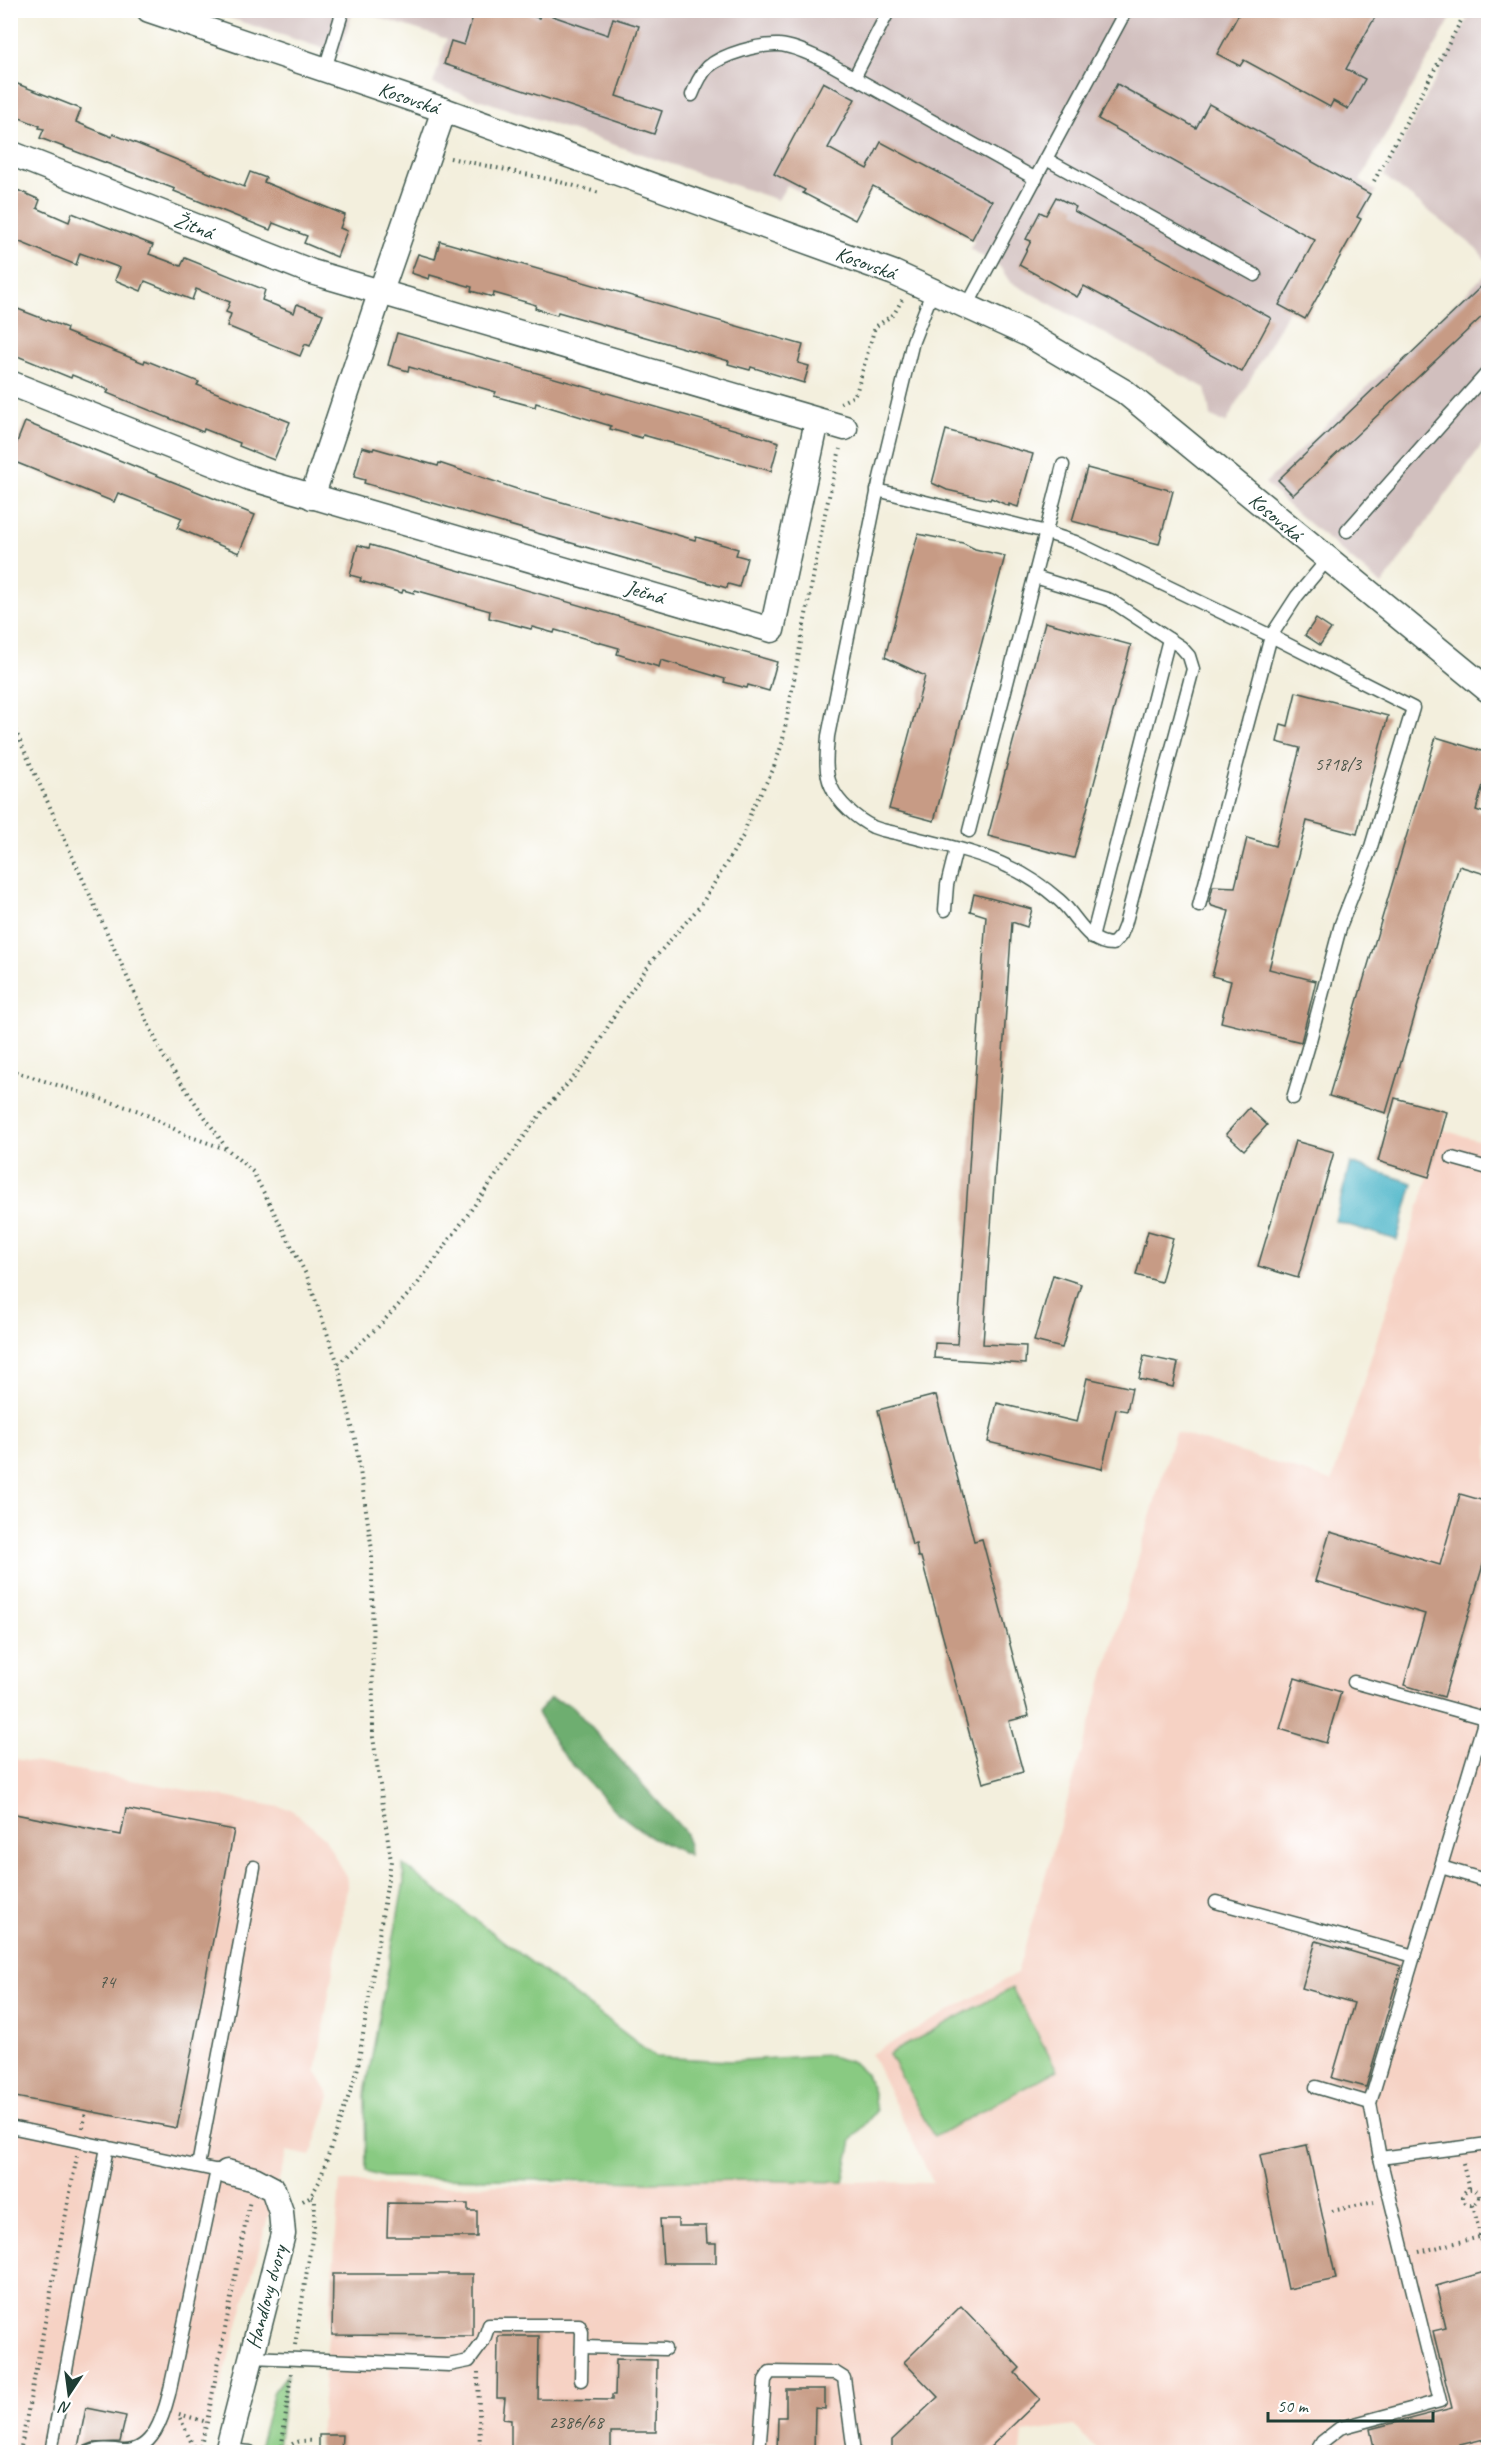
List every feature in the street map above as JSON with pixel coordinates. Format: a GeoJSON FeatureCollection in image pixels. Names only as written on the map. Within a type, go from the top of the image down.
{"type":"FeatureCollection","features":[{"type":"Feature","properties":{"kind":"street","name":"Kosovská"},"geometry":{"type":"LineString","coordinates":[[159,13],[444,110],[883,269],[1027,334],[1125,392],[1488,690]]}},
{"type":"Feature","properties":{"kind":"street"},"geometry":{"type":"LineString","coordinates":[[10,383],[250,478],[312,497],[444,110]]}},
{"type":"Feature","properties":{"kind":"street","name":"Žitná"},"geometry":{"type":"LineString","coordinates":[[10,153],[297,267],[381,291]]}},
{"type":"Feature","properties":{"kind":"street"},"geometry":{"type":"LineString","coordinates":[[381,291],[845,428]]}},
{"type":"Feature","properties":{"kind":"street","name":"Ječná"},"geometry":{"type":"LineString","coordinates":[[312,497],[532,558],[772,630],[817,421]]}},
{"type":"Feature","properties":{"kind":"street","name":"Handlovy dvory"},"geometry":{"type":"LineString","coordinates":[[222,2171],[254,2179],[273,2189],[281,2212],[283,2234],[250,2357],[235,2452]]}},
{"type":"Feature","properties":{"kind":"lane"},"geometry":{"type":"LineString","coordinates":[[325,69],[343,10]]}},
{"type":"Feature","properties":{"kind":"lane"},"geometry":{"type":"LineString","coordinates":[[854,78],[889,10]]}},
{"type":"Feature","properties":{"kind":"lane"},"geometry":{"type":"LineString","coordinates":[[968,306],[1126,10]]}},
{"type":"Feature","properties":{"kind":"lane"},"geometry":{"type":"LineString","coordinates":[[692,95],[698,81],[709,66],[754,47],[779,45],[799,50],[854,78],[1036,179]]}},
{"type":"Feature","properties":{"kind":"lane"},"geometry":{"type":"LineString","coordinates":[[1046,159],[1254,275]]}},
{"type":"Feature","properties":{"kind":"lane"},"geometry":{"type":"LineString","coordinates":[[933,290],[913,341],[877,490],[828,736],[830,785],[851,812],[873,827],[956,849],[1008,866],[1034,881],[1060,901],[1092,938],[1102,944],[1113,944],[1121,935],[1125,925],[1193,669],[1188,656],[1180,647],[1110,600],[1035,577]]}},
{"type":"Feature","properties":{"kind":"lane"},"geometry":{"type":"LineString","coordinates":[[1347,531],[1488,372]]}},
{"type":"Feature","properties":{"kind":"lane"},"geometry":{"type":"LineString","coordinates":[[969,831],[1063,465]]}},
{"type":"Feature","properties":{"kind":"lane"},"geometry":{"type":"LineString","coordinates":[[877,490],[1075,542],[1271,636],[1413,708],[1370,850],[1341,924],[1293,1098]]}},
{"type":"Feature","properties":{"kind":"lane"},"geometry":{"type":"LineString","coordinates":[[1199,906],[1271,636],[1297,596],[1327,560]]}},
{"type":"Feature","properties":{"kind":"lane"},"geometry":{"type":"LineString","coordinates":[[1092,938],[1169,639]]}},
{"type":"Feature","properties":{"kind":"lane"},"geometry":{"type":"LineString","coordinates":[[945,910],[947,885],[956,849]]}},
{"type":"Feature","properties":{"kind":"lane"},"geometry":{"type":"LineString","coordinates":[[1452,1158],[1488,1168]]}},
{"type":"Feature","properties":{"kind":"lane"},"geometry":{"type":"LineString","coordinates":[[1316,2452],[1322,2442],[1340,2428],[1440,2401],[1403,2256],[1380,2158],[1370,2103],[1488,1716],[1354,1682]]}},
{"type":"Feature","properties":{"kind":"lane"},"geometry":{"type":"LineString","coordinates":[[198,2166],[254,1867]]}},
{"type":"Feature","properties":{"kind":"lane"},"geometry":{"type":"LineString","coordinates":[[1441,1867],[1488,1881]]}},
{"type":"Feature","properties":{"kind":"lane"},"geometry":{"type":"LineString","coordinates":[[1216,1902],[1414,1956]]}},
{"type":"Feature","properties":{"kind":"lane"},"geometry":{"type":"LineString","coordinates":[[1316,2087],[1370,2103]]}},
{"type":"Feature","properties":{"kind":"lane"},"geometry":{"type":"LineString","coordinates":[[10,2127],[222,2171],[164,2412],[158,2428],[151,2438],[128,2452],[96,2450],[91,2452]]}},
{"type":"Feature","properties":{"kind":"lane"},"geometry":{"type":"LineString","coordinates":[[1380,2158],[1488,2144]]}},
{"type":"Feature","properties":{"kind":"lane"},"geometry":{"type":"LineString","coordinates":[[51,2452],[107,2147]]}},
{"type":"Feature","properties":{"kind":"lane"},"geometry":{"type":"LineString","coordinates":[[250,2357],[449,2365],[469,2361],[478,2352],[489,2325],[579,2325],[582,2332],[581,2380]]}},
{"type":"Feature","properties":{"kind":"lane"},"geometry":{"type":"LineString","coordinates":[[582,2347],[665,2349]]}},
{"type":"Feature","properties":{"kind":"lane"},"geometry":{"type":"LineString","coordinates":[[759,2452],[765,2380],[770,2372],[836,2373],[844,2378],[854,2452]]}},
{"type":"Feature","properties":{"kind":"path"},"geometry":{"type":"LineString","coordinates":[[1374,181],[1467,10]]}},
{"type":"Feature","properties":{"kind":"path"},"geometry":{"type":"LineString","coordinates":[[817,421],[820,413],[854,396],[875,327],[894,314],[899,302],[910,296]]}},
{"type":"Feature","properties":{"kind":"path"},"geometry":{"type":"LineString","coordinates":[[338,1364],[378,1327],[416,1286],[539,1116],[588,1061],[631,991],[651,962],[701,904],[743,836],[752,809],[773,770],[782,744],[824,518],[845,428]]}},
{"type":"Feature","properties":{"kind":"path"},"geometry":{"type":"LineString","coordinates":[[10,719],[163,1056],[227,1149],[253,1172],[307,1276],[338,1364],[356,1444],[372,1550],[373,1737],[391,1861],[357,2072],[319,2182],[311,2196],[281,2212]]}},
{"type":"Feature","properties":{"kind":"path"},"geometry":{"type":"LineString","coordinates":[[10,1070],[139,1111],[188,1136],[227,1149]]}},
{"type":"Feature","properties":{"kind":"path"},"geometry":{"type":"LineString","coordinates":[[20,2452],[86,2111]]}},
{"type":"Feature","properties":{"kind":"path"},"geometry":{"type":"LineString","coordinates":[[1459,2148],[1469,2189]]}},
{"type":"Feature","properties":{"kind":"path"},"geometry":{"type":"LineString","coordinates":[[198,2452],[207,2422],[254,2179]]}},
{"type":"Feature","properties":{"kind":"path"},"geometry":{"type":"LineString","coordinates":[[1469,2189],[1474,2190],[1479,2196],[1478,2202],[1473,2205],[1466,2204],[1463,2199],[1463,2194],[1469,2189]]}},
{"type":"Feature","properties":{"kind":"path"},"geometry":{"type":"LineString","coordinates":[[282,2452],[292,2358],[314,2227],[315,2200],[311,2196]]}},
{"type":"Feature","properties":{"kind":"path"},"geometry":{"type":"LineString","coordinates":[[1332,2211],[1390,2199]]}},
{"type":"Feature","properties":{"kind":"path"},"geometry":{"type":"LineString","coordinates":[[1473,2205],[1487,2265]]}},
{"type":"Feature","properties":{"kind":"path"},"geometry":{"type":"LineString","coordinates":[[1403,2256],[1488,2235]]}},
{"type":"Feature","properties":{"kind":"path"},"geometry":{"type":"LineString","coordinates":[[478,2352],[480,2452]]}},
{"type":"Feature","properties":{"kind":"path"},"geometry":{"type":"LineString","coordinates":[[198,2452],[178,2414],[207,2422]]}},
{"type":"Feature","properties":{"kind":"path"},"geometry":{"type":"LineString","coordinates":[[282,2452],[297,2442],[313,2441]]}},
{"type":"Feature","properties":{"kind":"shaded area"},"geometry":{"type":"Polygon","coordinates":[[[208,11],[353,11],[340,54],[208,11]]]}},
{"type":"Feature","properties":{"kind":"shaded area"},"geometry":{"type":"Polygon","coordinates":[[[358,11],[1455,11],[1360,181],[1376,191],[1361,219],[1305,317],[1289,309],[1226,423],[1211,417],[1205,388],[1010,282],[1000,267],[970,249],[974,241],[972,239],[873,186],[842,218],[842,214],[787,185],[778,200],[433,84],[447,39],[358,11]]]}},
{"type":"Feature","properties":{"kind":"shaded area"},"geometry":{"type":"Polygon","coordinates":[[[1472,11],[1488,11],[1488,263],[1476,248],[1384,176],[1472,11]]]}},
{"type":"Feature","properties":{"kind":"shaded area"},"geometry":{"type":"Polygon","coordinates":[[[1488,272],[1488,436],[1382,585],[1287,505],[1265,483],[1488,272]]]}},
{"type":"Feature","properties":{"kind":"shaded area"},"geometry":{"type":"Polygon","coordinates":[[[1443,1130],[1488,1143],[1488,2452],[1098,2452],[1074,2426],[1023,2433],[1021,2452],[319,2452],[340,2181],[411,2187],[745,2180],[933,2183],[871,2054],[1017,1973],[1175,1432],[1332,1481],[1443,1130]]]}},
{"type":"Feature","properties":{"kind":"shaded area"},"geometry":{"type":"Polygon","coordinates":[[[10,1758],[291,1809],[325,1838],[348,1881],[316,2072],[330,2096],[311,2156],[287,2151],[202,2452],[11,2452],[10,1758]]]}},
{"type":"Feature","properties":{"kind":"green space"},"geometry":{"type":"Polygon","coordinates":[[[550,1698],[571,1705],[686,1833],[689,1855],[649,1836],[615,1811],[560,1751],[537,1713],[550,1698]]]}},
{"type":"Feature","properties":{"kind":"green space"},"geometry":{"type":"Polygon","coordinates":[[[403,1865],[656,2057],[730,2061],[826,2055],[854,2063],[866,2074],[873,2093],[876,2111],[852,2140],[843,2182],[738,2180],[647,2182],[383,2177],[366,2172],[365,2094],[404,1882],[403,1865]]]}},
{"type":"Feature","properties":{"kind":"green space"},"geometry":{"type":"Polygon","coordinates":[[[1012,1988],[1057,2070],[934,2137],[889,2054],[1012,1988]]]}},
{"type":"Feature","properties":{"kind":"green space"},"geometry":{"type":"Polygon","coordinates":[[[287,2375],[278,2447],[259,2448],[274,2391],[287,2375]]]}},
{"type":"Feature","properties":{"kind":"water"},"geometry":{"type":"Polygon","coordinates":[[[1350,1163],[1413,1183],[1397,1240],[1335,1221],[1350,1163]]]}},
{"type":"Feature","properties":{"kind":"building"},"geometry":{"type":"Polygon","coordinates":[[[475,10],[515,10],[539,18],[541,12],[608,35],[613,18],[639,26],[616,96],[662,111],[654,134],[444,64],[451,41],[464,45],[475,10]]]}},
{"type":"Feature","properties":{"kind":"building"},"geometry":{"type":"Polygon","coordinates":[[[1241,10],[1379,10],[1346,69],[1365,79],[1348,109],[1333,101],[1330,107],[1244,60],[1240,66],[1217,54],[1241,10]]]}},
{"type":"Feature","properties":{"kind":"building"},"geometry":{"type":"Polygon","coordinates":[[[823,82],[855,99],[828,148],[867,169],[881,142],[992,201],[972,239],[873,186],[855,220],[803,193],[805,190],[774,174],[823,82]]]}},
{"type":"Feature","properties":{"kind":"building"},"geometry":{"type":"Polygon","coordinates":[[[15,83],[81,109],[76,122],[112,137],[113,134],[244,187],[250,172],[266,178],[264,182],[345,215],[340,228],[347,231],[337,257],[304,243],[307,236],[273,223],[270,230],[174,191],[175,189],[40,138],[44,129],[10,114],[10,93],[15,83]]]}},
{"type":"Feature","properties":{"kind":"building"},"geometry":{"type":"Polygon","coordinates":[[[1117,84],[1196,128],[1209,104],[1370,194],[1357,217],[1361,219],[1305,319],[1279,305],[1315,240],[1098,119],[1117,84]]]}},
{"type":"Feature","properties":{"kind":"building"},"geometry":{"type":"Polygon","coordinates":[[[15,189],[40,200],[37,208],[69,222],[72,213],[153,245],[149,254],[181,266],[185,258],[265,290],[262,300],[294,313],[297,304],[323,314],[310,346],[305,344],[300,356],[227,326],[231,314],[226,312],[230,302],[196,289],[192,300],[145,281],[141,291],[115,280],[120,268],[80,253],[76,265],[10,238],[10,199],[15,189]]]}},
{"type":"Feature","properties":{"kind":"building"},"geometry":{"type":"Polygon","coordinates":[[[1056,197],[1076,207],[1074,211],[1271,318],[1242,372],[1084,286],[1077,297],[1019,265],[1031,241],[1026,239],[1040,212],[1046,215],[1056,197]]]}},
{"type":"Feature","properties":{"kind":"building"},"geometry":{"type":"Polygon","coordinates":[[[440,241],[803,345],[798,363],[809,366],[804,383],[751,367],[750,370],[728,364],[729,361],[558,312],[557,315],[546,312],[535,308],[536,305],[494,293],[493,297],[471,291],[472,287],[430,275],[429,279],[411,273],[418,254],[435,259],[440,241]]]}},
{"type":"Feature","properties":{"kind":"building"},"geometry":{"type":"Polygon","coordinates":[[[1488,280],[1488,311],[1293,495],[1278,480],[1488,280]]]}},
{"type":"Feature","properties":{"kind":"building"},"geometry":{"type":"Polygon","coordinates":[[[10,306],[67,328],[66,332],[144,363],[145,360],[199,382],[197,385],[290,422],[274,460],[239,446],[240,443],[204,429],[203,432],[107,393],[109,390],[72,375],[71,378],[10,353],[10,306]]]}},
{"type":"Feature","properties":{"kind":"building"},"geometry":{"type":"Polygon","coordinates":[[[397,333],[779,442],[771,471],[643,435],[642,438],[610,429],[611,426],[536,403],[535,407],[494,396],[496,392],[409,367],[408,371],[388,365],[397,333]]]}},
{"type":"Feature","properties":{"kind":"building"},"geometry":{"type":"Polygon","coordinates":[[[25,422],[255,515],[239,553],[177,528],[182,518],[118,493],[114,502],[10,460],[25,422]]]}},
{"type":"Feature","properties":{"kind":"building"},"geometry":{"type":"Polygon","coordinates":[[[946,430],[1033,454],[1018,507],[1009,504],[1009,506],[991,498],[990,500],[947,490],[932,483],[946,430]]]}},
{"type":"Feature","properties":{"kind":"building"},"geometry":{"type":"Polygon","coordinates":[[[362,447],[373,450],[374,448],[438,466],[439,463],[523,491],[695,540],[696,537],[738,549],[736,555],[747,558],[739,587],[728,584],[727,588],[364,483],[365,480],[354,477],[362,447]]]}},
{"type":"Feature","properties":{"kind":"building"},"geometry":{"type":"Polygon","coordinates":[[[1087,468],[1173,491],[1159,544],[1072,521],[1087,468]]]}},
{"type":"Feature","properties":{"kind":"building"},"geometry":{"type":"Polygon","coordinates":[[[918,534],[963,543],[975,549],[1005,556],[934,821],[889,809],[925,676],[885,657],[918,534]]]}},
{"type":"Feature","properties":{"kind":"building"},"geometry":{"type":"Polygon","coordinates":[[[358,545],[369,548],[370,545],[777,662],[769,691],[724,682],[725,679],[661,660],[659,667],[617,654],[619,648],[555,630],[554,633],[532,627],[531,629],[489,618],[490,611],[415,590],[414,593],[403,590],[402,593],[360,581],[361,578],[350,575],[358,545]]]}},
{"type":"Feature","properties":{"kind":"building"},"geometry":{"type":"Polygon","coordinates":[[[1316,619],[1331,629],[1320,645],[1305,635],[1316,619]]]}},
{"type":"Feature","properties":{"kind":"building"},"geometry":{"type":"Polygon","coordinates":[[[1045,622],[1131,645],[1074,858],[988,836],[1045,622]]]}},
{"type":"Feature","properties":{"kind":"building"},"geometry":{"type":"Polygon","coordinates":[[[1296,692],[1388,716],[1357,834],[1307,821],[1269,969],[1316,981],[1301,1042],[1221,1022],[1231,981],[1212,976],[1229,911],[1212,906],[1209,902],[1213,886],[1235,887],[1247,838],[1275,846],[1300,748],[1277,742],[1281,724],[1288,726],[1296,692]]]}},
{"type":"Feature","properties":{"kind":"building"},"geometry":{"type":"Polygon","coordinates":[[[1436,737],[1488,753],[1488,767],[1476,810],[1488,814],[1488,875],[1459,866],[1386,1113],[1329,1096],[1436,737]]]}},
{"type":"Feature","properties":{"kind":"building"},"geometry":{"type":"Polygon","coordinates":[[[974,894],[1032,909],[1027,927],[1012,922],[983,1344],[1026,1346],[1025,1364],[934,1358],[935,1343],[957,1344],[986,916],[970,911],[974,894]]]}},
{"type":"Feature","properties":{"kind":"building"},"geometry":{"type":"Polygon","coordinates":[[[1395,1098],[1447,1112],[1429,1177],[1378,1161],[1395,1098]]]}},
{"type":"Feature","properties":{"kind":"building"},"geometry":{"type":"Polygon","coordinates":[[[1249,1108],[1267,1125],[1244,1150],[1226,1134],[1249,1108]]]}},
{"type":"Feature","properties":{"kind":"building"},"geometry":{"type":"Polygon","coordinates":[[[1295,1141],[1334,1152],[1298,1278],[1258,1266],[1295,1141]]]}},
{"type":"Feature","properties":{"kind":"building"},"geometry":{"type":"Polygon","coordinates":[[[1148,1231],[1173,1238],[1161,1282],[1136,1275],[1148,1231]]]}},
{"type":"Feature","properties":{"kind":"building"},"geometry":{"type":"Polygon","coordinates":[[[1053,1275],[1081,1284],[1062,1348],[1034,1341],[1053,1275]]]}},
{"type":"Feature","properties":{"kind":"building"},"geometry":{"type":"Polygon","coordinates":[[[1144,1356],[1178,1363],[1173,1387],[1139,1379],[1144,1356]]]}},
{"type":"Feature","properties":{"kind":"building"},"geometry":{"type":"Polygon","coordinates":[[[1087,1378],[1132,1388],[1127,1411],[1116,1409],[1102,1469],[988,1442],[997,1403],[1077,1422],[1087,1378]]]}},
{"type":"Feature","properties":{"kind":"building"},"geometry":{"type":"Polygon","coordinates":[[[936,1395],[974,1541],[982,1539],[1029,1716],[1009,1721],[1023,1772],[983,1783],[921,1557],[918,1557],[916,1544],[912,1545],[878,1410],[936,1395]]]}},
{"type":"Feature","properties":{"kind":"building"},"geometry":{"type":"Polygon","coordinates":[[[1460,1494],[1488,1502],[1488,1548],[1444,1697],[1404,1685],[1425,1614],[1315,1581],[1330,1532],[1440,1565],[1460,1494]]]}},
{"type":"Feature","properties":{"kind":"building"},"geometry":{"type":"Polygon","coordinates":[[[1295,1678],[1341,1692],[1326,1743],[1280,1729],[1295,1678]]]}},
{"type":"Feature","properties":{"kind":"building"},"geometry":{"type":"Polygon","coordinates":[[[126,1809],[234,1830],[177,2128],[10,2096],[10,1813],[121,1835],[126,1809]]]}},
{"type":"Feature","properties":{"kind":"building"},"geometry":{"type":"Polygon","coordinates":[[[1316,1941],[1401,1966],[1366,2087],[1332,2078],[1354,2003],[1302,1988],[1316,1941]]]}},
{"type":"Feature","properties":{"kind":"building"},"geometry":{"type":"Polygon","coordinates":[[[1307,2145],[1336,2279],[1288,2289],[1260,2155],[1307,2145]]]}},
{"type":"Feature","properties":{"kind":"building"},"geometry":{"type":"Polygon","coordinates":[[[388,2203],[468,2204],[468,2211],[477,2211],[477,2237],[387,2237],[388,2203]]]}},
{"type":"Feature","properties":{"kind":"building"},"geometry":{"type":"Polygon","coordinates":[[[660,2219],[678,2219],[678,2226],[706,2226],[707,2243],[716,2243],[716,2263],[663,2263],[660,2219]]]}},
{"type":"Feature","properties":{"kind":"building"},"geometry":{"type":"Polygon","coordinates":[[[1488,2271],[1488,2438],[1432,2452],[1375,2452],[1370,2429],[1452,2408],[1433,2331],[1446,2328],[1436,2286],[1488,2271]]]}},
{"type":"Feature","properties":{"kind":"building"},"geometry":{"type":"Polygon","coordinates":[[[333,2274],[473,2274],[473,2336],[332,2335],[333,2274]]]}},
{"type":"Feature","properties":{"kind":"building"},"geometry":{"type":"Polygon","coordinates":[[[961,2306],[1020,2368],[1015,2373],[1040,2399],[985,2452],[892,2452],[892,2440],[938,2397],[904,2362],[961,2306]]]}},
{"type":"Feature","properties":{"kind":"building"},"geometry":{"type":"Polygon","coordinates":[[[498,2336],[539,2336],[538,2399],[612,2400],[612,2395],[615,2395],[616,2359],[657,2360],[656,2432],[611,2432],[611,2450],[511,2448],[511,2420],[503,2419],[505,2398],[497,2398],[498,2336]]]}},
{"type":"Feature","properties":{"kind":"building"},"geometry":{"type":"Polygon","coordinates":[[[786,2389],[825,2389],[825,2409],[815,2408],[814,2452],[777,2452],[778,2417],[786,2417],[786,2389]]]}},
{"type":"Feature","properties":{"kind":"building"},"geometry":{"type":"Polygon","coordinates":[[[86,2408],[126,2416],[120,2442],[93,2443],[85,2446],[83,2452],[77,2452],[86,2408]]]}},
{"type":"Feature","properties":{"kind":"building"},"geometry":{"type":"Polygon","coordinates":[[[319,2435],[342,2435],[341,2452],[319,2452],[319,2435]]]}}]}
